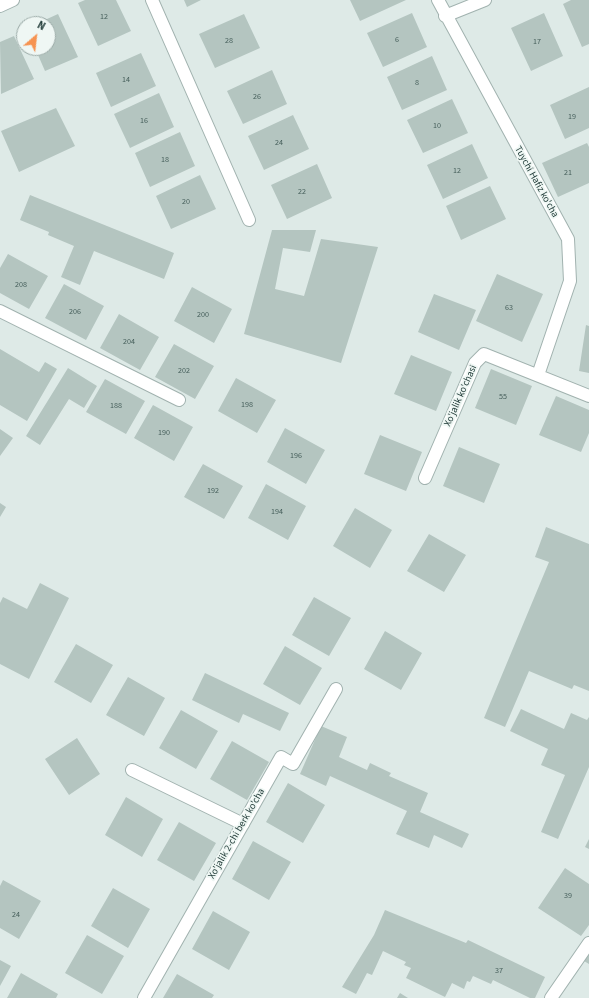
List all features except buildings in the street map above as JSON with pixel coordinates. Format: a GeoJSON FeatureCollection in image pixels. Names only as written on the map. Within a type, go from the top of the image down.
{"type":"FeatureCollection","features":[{"type":"Feature","properties":{"kind":"street"},"geometry":{"type":"LineString","coordinates":[[0,6],[13,0]]}},
{"type":"Feature","properties":{"kind":"street"},"geometry":{"type":"LineString","coordinates":[[152,0],[249,220]]}},
{"type":"Feature","properties":{"kind":"street","name":"Tuychi Hafiz ko'cha"},"geometry":{"type":"LineString","coordinates":[[438,0],[445,16],[568,239],[570,281],[538,375]]}},
{"type":"Feature","properties":{"kind":"street"},"geometry":{"type":"LineString","coordinates":[[445,16],[485,0]]}},
{"type":"Feature","properties":{"kind":"street"},"geometry":{"type":"LineString","coordinates":[[0,311],[179,400]]}},
{"type":"Feature","properties":{"kind":"street","name":"Xo'jalik ko'chasi"},"geometry":{"type":"LineString","coordinates":[[425,478],[475,362],[484,354],[589,396]]}},
{"type":"Feature","properties":{"kind":"street","name":"Xo'jalik 2-chi berk ko'cha"},"geometry":{"type":"LineString","coordinates":[[144,998],[281,757],[293,764],[336,689]]}},
{"type":"Feature","properties":{"kind":"street"},"geometry":{"type":"LineString","coordinates":[[132,770],[243,824]]}},
{"type":"Feature","properties":{"kind":"street"},"geometry":{"type":"LineString","coordinates":[[551,998],[589,943]]}}]}
